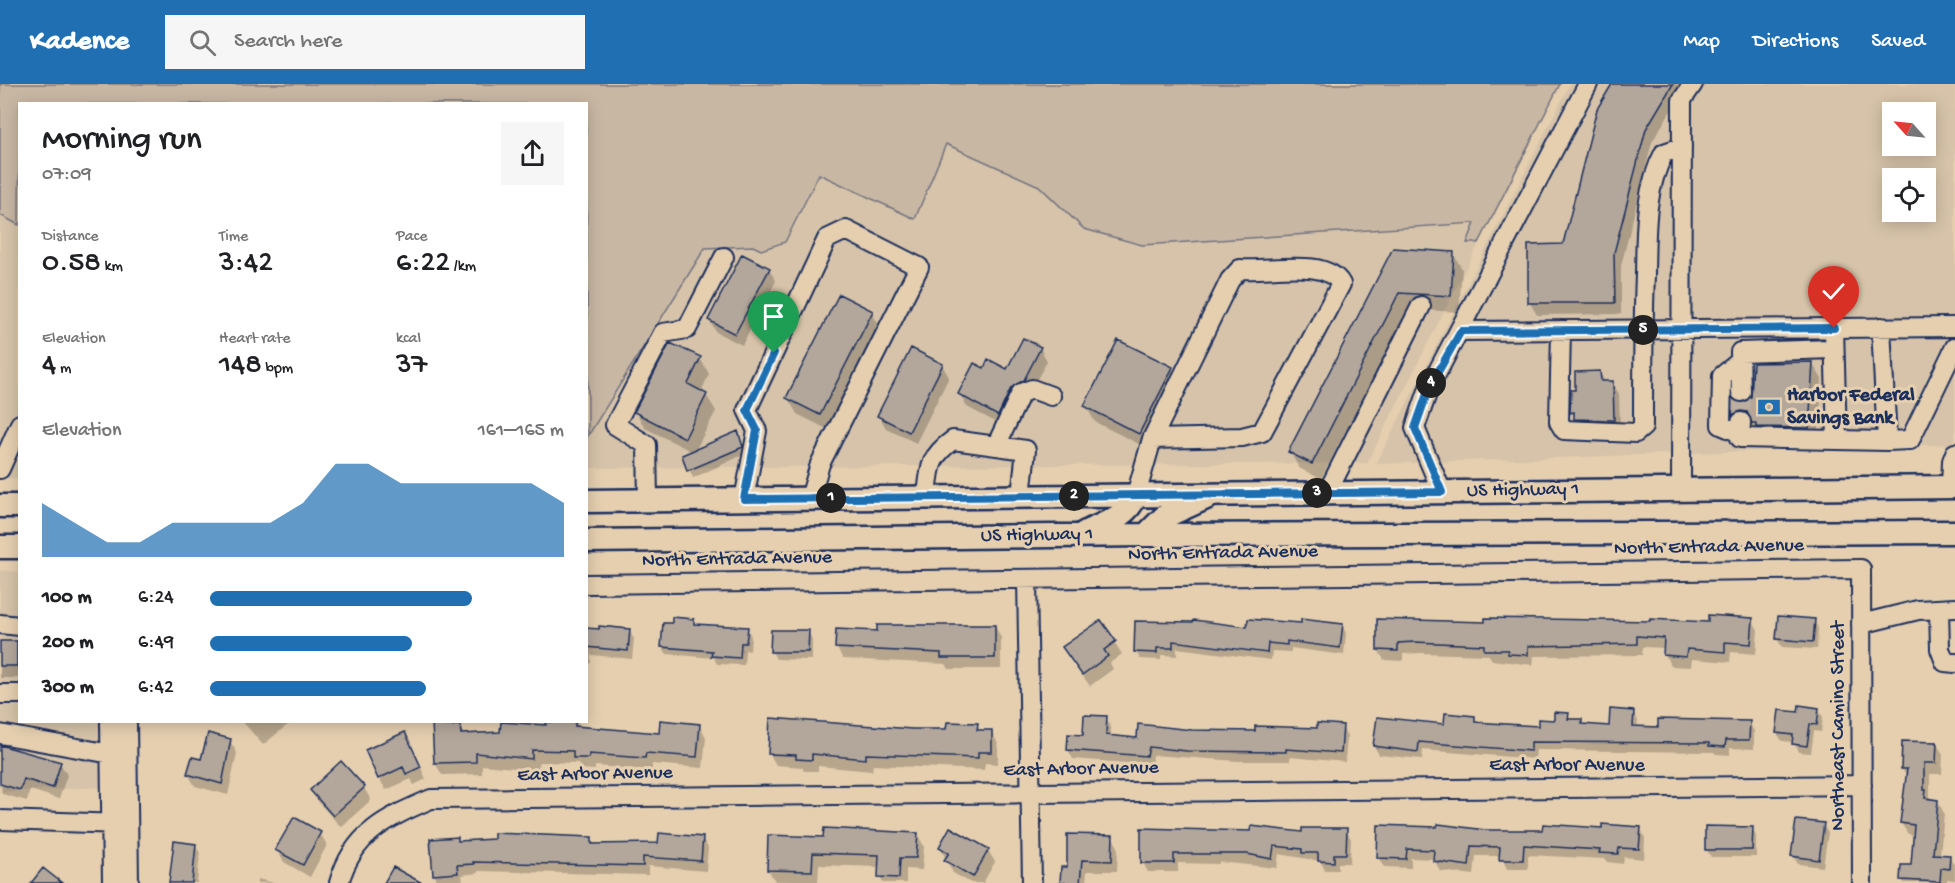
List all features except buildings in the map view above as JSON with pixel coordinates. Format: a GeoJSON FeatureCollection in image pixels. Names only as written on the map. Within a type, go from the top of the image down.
{"type":"FeatureCollection","features":[{"type":"Feature","properties":{"kind":"main road","name":"US Highway 1"},"geometry":{"type":"LineString","coordinates":[[588,501],[1953,487]]}},
{"type":"Feature","properties":{"kind":"main road"},"geometry":{"type":"LineString","coordinates":[[1146,535],[1164,517],[1215,494]]}},
{"type":"Feature","properties":{"kind":"main road"},"geometry":{"type":"LineString","coordinates":[[1077,536],[1123,514],[1132,505],[1136,495]]}},
{"type":"Feature","properties":{"kind":"main road"},"geometry":{"type":"LineString","coordinates":[[0,506],[18,506]]}},
{"type":"Feature","properties":{"kind":"main road","name":"US Highway 1"},"geometry":{"type":"LineString","coordinates":[[588,541],[1146,535],[1955,532]]}},
{"type":"Feature","properties":{"kind":"main road"},"geometry":{"type":"LineString","coordinates":[[0,547],[18,547]]}},
{"type":"Feature","properties":{"kind":"street"},"geometry":{"type":"LineString","coordinates":[[1442,492],[1415,428],[1429,388],[1461,331],[1588,84]]}},
{"type":"Feature","properties":{"kind":"street"},"geometry":{"type":"LineString","coordinates":[[1681,490],[1679,330],[1682,100],[1694,84]]}},
{"type":"Feature","properties":{"kind":"street"},"geometry":{"type":"LineString","coordinates":[[1561,330],[1559,422],[1564,430],[1636,433],[1643,427],[1642,330],[1647,206],[1656,169],[1664,153],[1682,147]]}},
{"type":"Feature","properties":{"kind":"street"},"geometry":{"type":"LineString","coordinates":[[744,499],[757,430],[747,410],[827,239],[846,230],[920,267],[820,464],[810,498]]}},
{"type":"Feature","properties":{"kind":"street"},"geometry":{"type":"LineString","coordinates":[[648,500],[647,445],[615,425],[663,333],[687,329],[724,257]]}},
{"type":"Feature","properties":{"kind":"street"},"geometry":{"type":"LineString","coordinates":[[1136,495],[1152,439],[1230,280],[1240,269],[1259,271],[1319,267],[1336,275],[1341,284],[1262,432],[1242,437],[1152,439]]}},
{"type":"Feature","properties":{"kind":"street"},"geometry":{"type":"LineString","coordinates":[[1327,493],[1421,306]]}},
{"type":"Feature","properties":{"kind":"street"},"geometry":{"type":"LineString","coordinates":[[1881,327],[1887,441]]}},
{"type":"Feature","properties":{"kind":"street"},"geometry":{"type":"LineString","coordinates":[[1461,331],[1955,327]]}},
{"type":"Feature","properties":{"kind":"street"},"geometry":{"type":"LineString","coordinates":[[1834,328],[1837,440]]}},
{"type":"Feature","properties":{"kind":"street"},"geometry":{"type":"LineString","coordinates":[[1740,361],[1722,376],[1721,425],[1741,428],[1740,438],[1910,440],[1955,347]]}},
{"type":"Feature","properties":{"kind":"street"},"geometry":{"type":"LineString","coordinates":[[1741,392],[1740,352],[1833,350]]}},
{"type":"Feature","properties":{"kind":"street"},"geometry":{"type":"LineString","coordinates":[[996,446],[1021,393],[1032,389],[1051,396]]}},
{"type":"Feature","properties":{"kind":"street"},"geometry":{"type":"LineString","coordinates":[[1,459],[18,428]]}},
{"type":"Feature","properties":{"kind":"street"},"geometry":{"type":"LineString","coordinates":[[927,497],[931,462],[941,449],[953,440],[1026,450],[1021,496]]}},
{"type":"Feature","properties":{"kind":"street"},"geometry":{"type":"LineString","coordinates":[[1953,487],[1952,461],[1955,453]]}},
{"type":"Feature","properties":{"kind":"street","name":"North Entrada Avenue"},"geometry":{"type":"LineString","coordinates":[[588,584],[1861,569]]}},
{"type":"Feature","properties":{"kind":"street","name":"Northeast Camino Street"},"geometry":{"type":"LineString","coordinates":[[1861,569],[1862,883]]}},
{"type":"Feature","properties":{"kind":"street"},"geometry":{"type":"LineString","coordinates":[[1027,579],[1032,883]]}},
{"type":"Feature","properties":{"kind":"street"},"geometry":{"type":"LineString","coordinates":[[1861,624],[1918,610],[1947,608],[1940,650],[1945,662],[1955,663]]}},
{"type":"Feature","properties":{"kind":"street"},"geometry":{"type":"LineString","coordinates":[[0,624],[18,626]]}},
{"type":"Feature","properties":{"kind":"street"},"geometry":{"type":"LineString","coordinates":[[0,694],[18,694]]}},
{"type":"Feature","properties":{"kind":"street"},"geometry":{"type":"LineString","coordinates":[[110,723],[119,756]]}},
{"type":"Feature","properties":{"kind":"street"},"geometry":{"type":"LineString","coordinates":[[112,883],[119,824],[119,756],[127,723]]}},
{"type":"Feature","properties":{"kind":"street"},"geometry":{"type":"LineString","coordinates":[[0,734],[119,756]]}},
{"type":"Feature","properties":{"kind":"street","name":"East Arbor Avenue"},"geometry":{"type":"LineString","coordinates":[[339,883],[345,861],[365,835],[393,815],[431,799],[1862,786]]}},
{"type":"Feature","properties":{"kind":"street"},"geometry":{"type":"LineString","coordinates":[[0,820],[119,824]]}},
{"type":"Feature","properties":{"kind":"street"},"geometry":{"type":"LineString","coordinates":[[119,824],[129,883]]}},
{"type":"Feature","properties":{"kind":"shaded area"},"geometry":{"type":"Polygon","coordinates":[[[0,84],[1560,84],[1479,243],[1467,243],[1475,223],[1142,245],[1084,229],[1039,186],[946,144],[915,219],[819,174],[785,242],[761,250],[753,246],[705,248],[588,436],[588,102],[18,102],[18,224],[0,215],[0,84]]]}},
{"type":"Feature","properties":{"kind":"shaded area"},"geometry":{"type":"Polygon","coordinates":[[[1570,84],[1955,84],[1955,444],[1376,464],[1570,84]]]}},
{"type":"Feature","properties":{"kind":"shaded area"},"geometry":{"type":"Polygon","coordinates":[[[946,144],[1039,186],[1084,229],[1142,245],[1476,223],[1468,243],[1479,243],[1367,463],[588,468],[588,432],[705,248],[785,242],[819,174],[915,219],[946,144]]]}},
{"type":"Feature","properties":{"kind":"shaded area"},"geometry":{"type":"Polygon","coordinates":[[[0,215],[18,224],[18,478],[0,478],[0,215]]]}},
{"type":"Feature","properties":{"kind":"shaded area"},"geometry":{"type":"Polygon","coordinates":[[[0,570],[18,572],[18,723],[101,723],[102,787],[0,792],[0,570]]]}},
{"type":"Feature","properties":{"kind":"tunnel"},"geometry":{"type":"LineString","coordinates":[[1741,392],[1741,422]]}},
{"type":"Feature","properties":{"kind":"place","name":"Harbor Federal Savings Bank"},"geometry":{"type":"Point","coordinates":[1769,407]}},
{"type":"Feature","properties":{"kind":"route"},"geometry":{"type":"LineString","coordinates":[[774,353],[747,410],[757,430],[744,499],[1442,492],[1415,428],[1429,388],[1461,331],[1834,328]]}}]}
